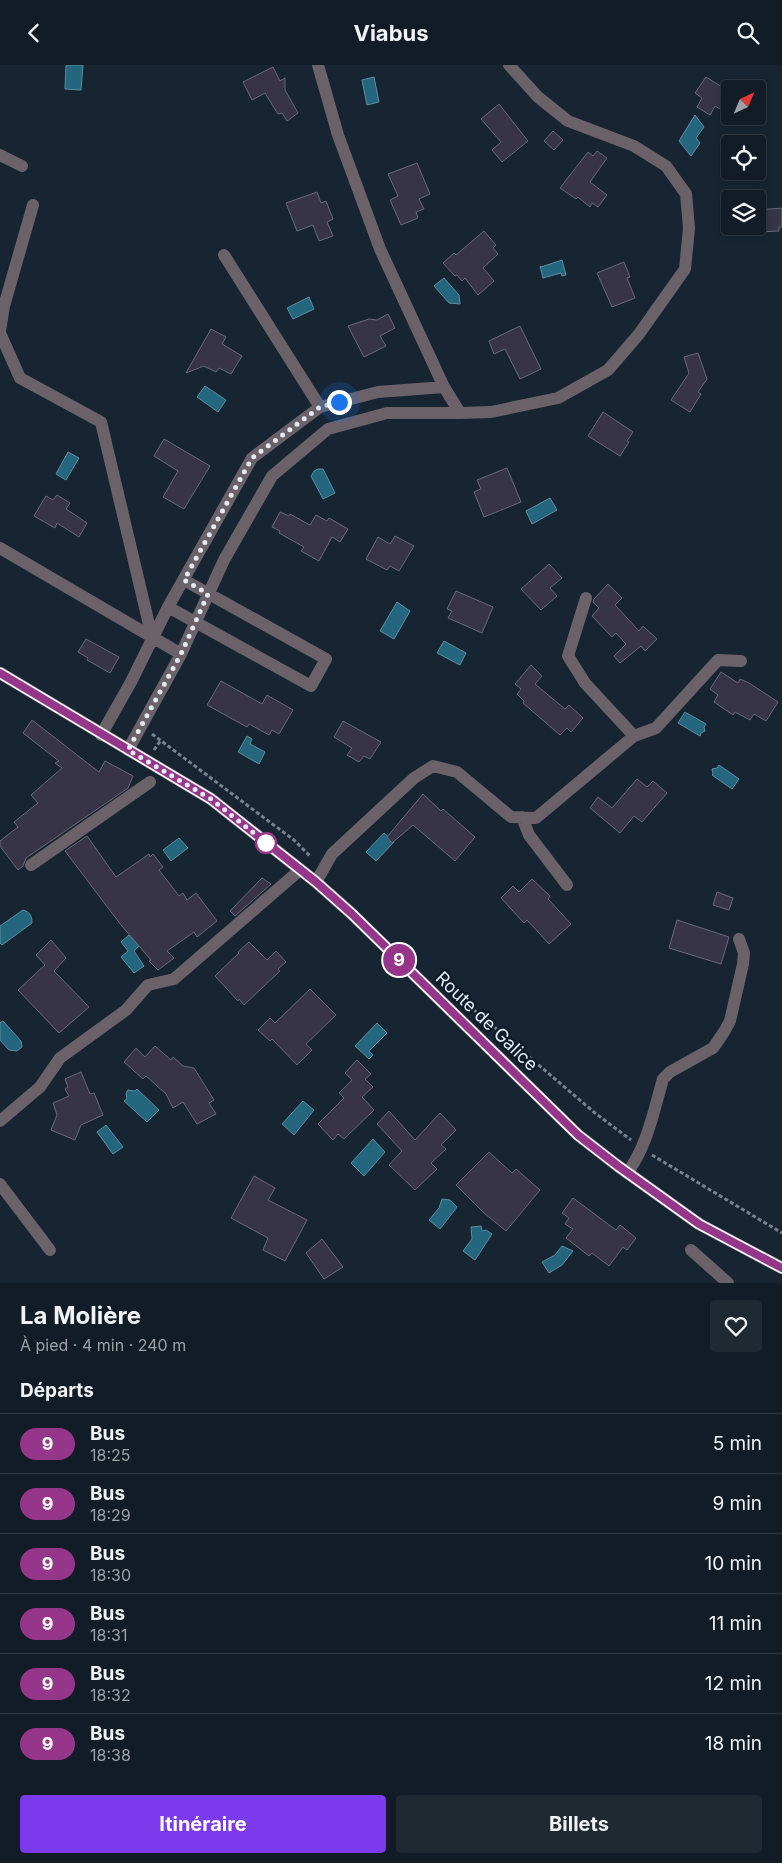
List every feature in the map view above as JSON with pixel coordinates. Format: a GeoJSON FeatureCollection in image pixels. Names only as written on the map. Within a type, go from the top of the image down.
{"type":"FeatureCollection","features":[{"type":"Feature","properties":{"kind":"main road","name":"Route de Galice"},"geometry":{"type":"LineString","coordinates":[[0,673],[211,799],[316,882],[352,914],[578,1135],[627,1173],[699,1224],[782,1268]]}},
{"type":"Feature","properties":{"kind":"street"},"geometry":{"type":"LineString","coordinates":[[318,65],[338,135],[380,249],[444,387],[460,413]]}},
{"type":"Feature","properties":{"kind":"street"},"geometry":{"type":"LineString","coordinates":[[128,750],[181,654],[224,560],[272,476],[328,429],[387,413],[491,412],[558,399],[608,370],[639,333],[685,269],[689,228],[686,194],[666,166],[634,147],[568,121],[538,97],[509,65]]}},
{"type":"Feature","properties":{"kind":"street"},"geometry":{"type":"LineString","coordinates":[[0,155],[22,166]]}},
{"type":"Feature","properties":{"kind":"street"},"geometry":{"type":"LineString","coordinates":[[33,205],[4,306],[0,332],[20,378],[101,422],[152,637]]}},
{"type":"Feature","properties":{"kind":"street"},"geometry":{"type":"LineString","coordinates":[[224,255],[320,407]]}},
{"type":"Feature","properties":{"kind":"street"},"geometry":{"type":"LineString","coordinates":[[101,735],[131,682],[168,607],[252,458],[320,407],[378,392],[444,387]]}},
{"type":"Feature","properties":{"kind":"street"},"geometry":{"type":"LineString","coordinates":[[0,548],[181,654]]}},
{"type":"Feature","properties":{"kind":"street"},"geometry":{"type":"LineString","coordinates":[[168,607],[311,686],[326,659],[184,580]]}},
{"type":"Feature","properties":{"kind":"street"},"geometry":{"type":"LineString","coordinates":[[586,598],[568,656],[585,683],[634,736]]}},
{"type":"Feature","properties":{"kind":"street"},"geometry":{"type":"LineString","coordinates":[[316,882],[332,854],[414,778],[433,766],[457,771],[511,817],[536,818],[634,736],[656,728],[718,660],[741,661]]}},
{"type":"Feature","properties":{"kind":"street"},"geometry":{"type":"LineString","coordinates":[[31,865],[150,782]]}},
{"type":"Feature","properties":{"kind":"street"},"geometry":{"type":"LineString","coordinates":[[522,817],[529,835],[567,885]]}},
{"type":"Feature","properties":{"kind":"street"},"geometry":{"type":"LineString","coordinates":[[0,1121],[40,1087],[60,1058],[126,1010],[148,985],[174,979],[300,870]]}},
{"type":"Feature","properties":{"kind":"street"},"geometry":{"type":"LineString","coordinates":[[627,1173],[642,1149],[663,1079],[670,1072],[713,1049],[727,1027],[743,964],[744,953],[739,939]]}},
{"type":"Feature","properties":{"kind":"street"},"geometry":{"type":"LineString","coordinates":[[0,1184],[50,1250]]}},
{"type":"Feature","properties":{"kind":"street"},"geometry":{"type":"LineString","coordinates":[[690,1250],[728,1283]]}},
{"type":"Feature","properties":{"kind":"path"},"geometry":{"type":"LineString","coordinates":[[141,727],[294,840],[323,869]]}},
{"type":"Feature","properties":{"kind":"path"},"geometry":{"type":"LineString","coordinates":[[467,1004],[595,1113],[642,1149],[782,1233]]}},
{"type":"Feature","properties":{"kind":"water"},"geometry":{"type":"Polygon","coordinates":[[[66,65],[83,65],[81,90],[65,89],[66,65]]]}},
{"type":"Feature","properties":{"kind":"water"},"geometry":{"type":"Polygon","coordinates":[[[374,77],[379,102],[367,105],[362,80],[374,77]]]}},
{"type":"Feature","properties":{"kind":"water"},"geometry":{"type":"Polygon","coordinates":[[[695,115],[704,127],[696,138],[700,143],[691,156],[679,141],[695,115]]]}},
{"type":"Feature","properties":{"kind":"water"},"geometry":{"type":"Polygon","coordinates":[[[562,260],[566,275],[562,276],[561,273],[543,278],[540,266],[562,260]]]}},
{"type":"Feature","properties":{"kind":"water"},"geometry":{"type":"Polygon","coordinates":[[[444,278],[459,295],[460,304],[449,303],[434,286],[444,278]]]}},
{"type":"Feature","properties":{"kind":"water"},"geometry":{"type":"Polygon","coordinates":[[[309,297],[314,309],[293,319],[287,308],[309,297]]]}},
{"type":"Feature","properties":{"kind":"water"},"geometry":{"type":"Polygon","coordinates":[[[205,386],[226,400],[218,412],[197,397],[205,386]]]}},
{"type":"Feature","properties":{"kind":"water"},"geometry":{"type":"Polygon","coordinates":[[[68,452],[79,458],[66,480],[56,474],[68,452]]]}},
{"type":"Feature","properties":{"kind":"water"},"geometry":{"type":"Polygon","coordinates":[[[318,469],[323,469],[335,493],[323,499],[311,476],[318,469]]]}},
{"type":"Feature","properties":{"kind":"water"},"geometry":{"type":"Polygon","coordinates":[[[550,498],[557,510],[532,524],[526,511],[550,498]]]}},
{"type":"Feature","properties":{"kind":"water"},"geometry":{"type":"Polygon","coordinates":[[[397,602],[410,611],[394,639],[380,631],[397,602]]]}},
{"type":"Feature","properties":{"kind":"water"},"geometry":{"type":"Polygon","coordinates":[[[444,641],[466,653],[460,665],[437,653],[444,641]]]}},
{"type":"Feature","properties":{"kind":"water"},"geometry":{"type":"Polygon","coordinates":[[[685,712],[706,724],[704,727],[705,731],[700,736],[678,723],[685,712]]]}},
{"type":"Feature","properties":{"kind":"water"},"geometry":{"type":"Polygon","coordinates":[[[247,736],[252,739],[250,744],[265,752],[259,764],[238,752],[247,736]]]}},
{"type":"Feature","properties":{"kind":"water"},"geometry":{"type":"Polygon","coordinates":[[[719,765],[739,779],[732,789],[712,775],[712,769],[717,768],[719,765]]]}},
{"type":"Feature","properties":{"kind":"water"},"geometry":{"type":"Polygon","coordinates":[[[384,833],[394,842],[376,861],[366,852],[384,833]]]}},
{"type":"Feature","properties":{"kind":"water"},"geometry":{"type":"Polygon","coordinates":[[[179,838],[188,848],[171,861],[163,850],[179,838]]]}},
{"type":"Feature","properties":{"kind":"water"},"geometry":{"type":"Polygon","coordinates":[[[23,910],[30,915],[32,923],[2,945],[0,943],[0,926],[23,910]]]}},
{"type":"Feature","properties":{"kind":"water"},"geometry":{"type":"Polygon","coordinates":[[[129,935],[139,946],[134,951],[144,966],[134,973],[121,957],[128,951],[121,942],[129,935]]]}},
{"type":"Feature","properties":{"kind":"water"},"geometry":{"type":"Polygon","coordinates":[[[3,1021],[21,1041],[22,1047],[17,1051],[9,1050],[0,1040],[0,1023],[3,1021]]]}},
{"type":"Feature","properties":{"kind":"water"},"geometry":{"type":"Polygon","coordinates":[[[377,1023],[387,1033],[369,1051],[373,1055],[369,1059],[355,1046],[377,1023]]]}},
{"type":"Feature","properties":{"kind":"water"},"geometry":{"type":"Polygon","coordinates":[[[137,1089],[159,1110],[147,1122],[124,1101],[127,1099],[126,1093],[128,1090],[135,1091],[137,1089]]]}},
{"type":"Feature","properties":{"kind":"water"},"geometry":{"type":"Polygon","coordinates":[[[303,1101],[314,1110],[294,1135],[282,1124],[303,1101]]]}},
{"type":"Feature","properties":{"kind":"water"},"geometry":{"type":"Polygon","coordinates":[[[106,1125],[123,1147],[113,1154],[97,1132],[106,1125]]]}},
{"type":"Feature","properties":{"kind":"water"},"geometry":{"type":"Polygon","coordinates":[[[373,1139],[385,1152],[364,1176],[351,1163],[373,1139]]]}},
{"type":"Feature","properties":{"kind":"water"},"geometry":{"type":"Polygon","coordinates":[[[442,1199],[450,1200],[457,1207],[440,1229],[429,1220],[439,1208],[442,1199]]]}},
{"type":"Feature","properties":{"kind":"water"},"geometry":{"type":"Polygon","coordinates":[[[481,1226],[482,1231],[486,1230],[492,1234],[475,1260],[463,1251],[472,1239],[471,1227],[481,1226]]]}},
{"type":"Feature","properties":{"kind":"water"},"geometry":{"type":"Polygon","coordinates":[[[562,1246],[573,1251],[562,1265],[549,1273],[542,1262],[555,1255],[562,1246]]]}},
{"type":"Feature","properties":{"kind":"building"},"geometry":{"type":"Polygon","coordinates":[[[273,67],[280,81],[285,78],[285,90],[298,113],[287,121],[282,113],[278,114],[265,93],[252,100],[243,82],[273,67]]]}},
{"type":"Feature","properties":{"kind":"building"},"geometry":{"type":"Polygon","coordinates":[[[706,77],[721,86],[721,110],[715,106],[710,115],[697,107],[702,98],[695,93],[706,77]]]}},
{"type":"Feature","properties":{"kind":"building"},"geometry":{"type":"Polygon","coordinates":[[[499,104],[528,141],[502,162],[492,150],[501,142],[481,119],[499,104]]]}},
{"type":"Feature","properties":{"kind":"building"},"geometry":{"type":"Polygon","coordinates":[[[553,131],[563,140],[554,150],[544,141],[553,131]]]}},
{"type":"Feature","properties":{"kind":"building"},"geometry":{"type":"Polygon","coordinates":[[[597,151],[607,158],[590,182],[607,195],[598,207],[592,203],[590,207],[578,197],[576,199],[560,188],[588,152],[593,156],[597,151]]]}},
{"type":"Feature","properties":{"kind":"building"},"geometry":{"type":"Polygon","coordinates":[[[417,163],[430,194],[419,199],[424,209],[416,212],[418,218],[401,225],[390,200],[398,196],[388,174],[417,163]]]}},
{"type":"Feature","properties":{"kind":"building"},"geometry":{"type":"Polygon","coordinates":[[[317,192],[321,203],[326,201],[333,219],[327,222],[333,236],[319,241],[313,225],[297,231],[286,203],[317,192]]]}},
{"type":"Feature","properties":{"kind":"building"},"geometry":{"type":"Polygon","coordinates":[[[782,208],[782,227],[779,227],[779,231],[766,232],[766,209],[782,208]]]}},
{"type":"Feature","properties":{"kind":"building"},"geometry":{"type":"Polygon","coordinates":[[[484,231],[496,245],[493,248],[498,254],[483,268],[494,281],[478,295],[465,278],[462,281],[443,263],[454,253],[456,255],[484,231]]]}},
{"type":"Feature","properties":{"kind":"building"},"geometry":{"type":"Polygon","coordinates":[[[624,262],[630,277],[627,278],[635,298],[612,307],[597,273],[624,262]]]}},
{"type":"Feature","properties":{"kind":"building"},"geometry":{"type":"Polygon","coordinates":[[[388,314],[395,328],[380,336],[386,346],[364,357],[348,326],[369,319],[377,320],[388,314]]]}},
{"type":"Feature","properties":{"kind":"building"},"geometry":{"type":"Polygon","coordinates":[[[520,326],[541,369],[520,379],[505,349],[494,354],[489,341],[520,326]]]}},
{"type":"Feature","properties":{"kind":"building"},"geometry":{"type":"Polygon","coordinates":[[[211,329],[226,337],[222,344],[242,356],[231,374],[219,368],[216,372],[204,366],[186,373],[211,329]]]}},
{"type":"Feature","properties":{"kind":"building"},"geometry":{"type":"Polygon","coordinates":[[[698,353],[707,379],[698,392],[701,394],[690,412],[671,400],[689,373],[684,357],[698,353]]]}},
{"type":"Feature","properties":{"kind":"building"},"geometry":{"type":"Polygon","coordinates":[[[603,412],[633,432],[620,456],[588,436],[603,412]]]}},
{"type":"Feature","properties":{"kind":"building"},"geometry":{"type":"Polygon","coordinates":[[[164,439],[210,466],[184,509],[163,497],[178,471],[154,456],[164,439]]]}},
{"type":"Feature","properties":{"kind":"building"},"geometry":{"type":"Polygon","coordinates":[[[507,468],[521,502],[484,517],[474,492],[481,489],[477,480],[507,468]]]}},
{"type":"Feature","properties":{"kind":"building"},"geometry":{"type":"Polygon","coordinates":[[[57,495],[70,503],[66,509],[87,523],[79,537],[57,523],[55,528],[34,516],[46,496],[53,500],[57,495]]]}},
{"type":"Feature","properties":{"kind":"building"},"geometry":{"type":"Polygon","coordinates":[[[280,512],[289,516],[290,514],[310,525],[316,515],[327,521],[329,518],[348,529],[340,542],[332,537],[319,561],[301,551],[304,547],[272,527],[280,512]]]}},
{"type":"Feature","properties":{"kind":"building"},"geometry":{"type":"Polygon","coordinates":[[[395,536],[414,546],[399,571],[390,566],[387,570],[366,559],[378,537],[390,544],[395,536]]]}},
{"type":"Feature","properties":{"kind":"building"},"geometry":{"type":"Polygon","coordinates":[[[549,564],[562,578],[550,588],[557,596],[541,610],[521,589],[549,564]]]}},
{"type":"Feature","properties":{"kind":"building"},"geometry":{"type":"Polygon","coordinates":[[[608,584],[622,598],[615,605],[639,631],[643,626],[657,639],[645,651],[641,646],[620,663],[614,656],[626,644],[616,633],[612,637],[592,616],[599,608],[593,602],[594,599],[608,584]]]}},
{"type":"Feature","properties":{"kind":"building"},"geometry":{"type":"Polygon","coordinates":[[[456,591],[493,607],[482,633],[448,618],[452,611],[447,609],[456,591]]]}},
{"type":"Feature","properties":{"kind":"building"},"geometry":{"type":"Polygon","coordinates":[[[86,639],[119,657],[110,673],[87,660],[88,658],[78,652],[86,639]]]}},
{"type":"Feature","properties":{"kind":"building"},"geometry":{"type":"Polygon","coordinates":[[[531,665],[542,676],[535,684],[565,709],[569,705],[583,718],[571,732],[567,728],[560,735],[523,703],[524,701],[517,694],[521,689],[515,684],[531,665]]]}},
{"type":"Feature","properties":{"kind":"building"},"geometry":{"type":"Polygon","coordinates":[[[721,672],[738,683],[740,679],[749,683],[778,702],[766,721],[754,714],[750,720],[735,712],[733,715],[714,702],[718,695],[710,689],[721,672]]]}},
{"type":"Feature","properties":{"kind":"building"},"geometry":{"type":"Polygon","coordinates":[[[221,681],[262,704],[267,695],[293,710],[279,734],[272,730],[269,735],[249,724],[247,727],[207,705],[221,681]]]}},
{"type":"Feature","properties":{"kind":"building"},"geometry":{"type":"Polygon","coordinates":[[[32,720],[99,772],[105,761],[133,776],[128,788],[26,858],[23,866],[18,870],[0,846],[0,841],[18,827],[14,822],[38,803],[31,795],[62,768],[55,763],[59,761],[23,733],[32,720]]]}},
{"type":"Feature","properties":{"kind":"building"},"geometry":{"type":"Polygon","coordinates":[[[343,721],[381,742],[370,759],[364,756],[359,762],[347,755],[352,748],[334,737],[343,721]]]}},
{"type":"Feature","properties":{"kind":"building"},"geometry":{"type":"Polygon","coordinates":[[[637,779],[647,787],[653,781],[667,793],[642,822],[634,816],[620,833],[590,808],[598,797],[612,808],[637,779]]]}},
{"type":"Feature","properties":{"kind":"building"},"geometry":{"type":"Polygon","coordinates":[[[423,794],[441,811],[443,809],[475,837],[455,861],[413,825],[392,843],[387,837],[423,794]]]}},
{"type":"Feature","properties":{"kind":"building"},"geometry":{"type":"Polygon","coordinates":[[[87,836],[116,877],[149,854],[150,857],[153,854],[163,867],[159,870],[179,896],[183,893],[187,900],[196,893],[217,921],[197,937],[194,932],[167,951],[174,958],[158,970],[149,961],[151,960],[121,925],[65,851],[87,836]]]}},
{"type":"Feature","properties":{"kind":"building"},"geometry":{"type":"Polygon","coordinates":[[[262,878],[271,884],[235,916],[230,911],[262,878]]]}},
{"type":"Feature","properties":{"kind":"building"},"geometry":{"type":"Polygon","coordinates":[[[532,879],[550,896],[548,899],[571,924],[549,944],[527,920],[524,923],[501,898],[513,886],[519,892],[532,879]]]}},
{"type":"Feature","properties":{"kind":"building"},"geometry":{"type":"Polygon","coordinates":[[[717,892],[733,898],[729,910],[713,905],[717,892]]]}},
{"type":"Feature","properties":{"kind":"building"},"geometry":{"type":"Polygon","coordinates":[[[677,920],[729,937],[721,964],[669,948],[677,920]]]}},
{"type":"Feature","properties":{"kind":"building"},"geometry":{"type":"Polygon","coordinates":[[[51,940],[66,958],[54,971],[89,1007],[59,1033],[18,990],[45,965],[36,955],[51,940]]]}},
{"type":"Feature","properties":{"kind":"building"},"geometry":{"type":"Polygon","coordinates":[[[249,942],[267,960],[276,951],[286,962],[278,969],[280,971],[244,1005],[215,976],[249,942]]]}},
{"type":"Feature","properties":{"kind":"building"},"geometry":{"type":"Polygon","coordinates":[[[310,989],[336,1015],[306,1044],[312,1050],[297,1065],[272,1039],[270,1041],[258,1030],[270,1018],[275,1023],[310,989]]]}},
{"type":"Feature","properties":{"kind":"building"},"geometry":{"type":"Polygon","coordinates":[[[155,1046],[171,1060],[173,1057],[183,1066],[194,1068],[214,1100],[209,1103],[216,1114],[197,1124],[183,1102],[173,1108],[166,1094],[146,1076],[143,1079],[124,1062],[136,1048],[145,1057],[155,1046]]]}},
{"type":"Feature","properties":{"kind":"building"},"geometry":{"type":"Polygon","coordinates":[[[357,1060],[371,1074],[365,1079],[373,1087],[362,1097],[374,1110],[344,1139],[338,1134],[333,1140],[318,1124],[344,1098],[339,1093],[352,1080],[345,1073],[357,1060]]]}},
{"type":"Feature","properties":{"kind":"building"},"geometry":{"type":"Polygon","coordinates":[[[81,1072],[90,1094],[94,1093],[103,1115],[81,1125],[75,1140],[51,1130],[57,1115],[53,1103],[69,1096],[65,1089],[68,1087],[65,1079],[81,1072]]]}},
{"type":"Feature","properties":{"kind":"building"},"geometry":{"type":"Polygon","coordinates":[[[389,1111],[415,1140],[440,1113],[456,1130],[441,1145],[446,1149],[431,1163],[437,1169],[415,1190],[389,1165],[402,1151],[377,1124],[389,1111]]]}},
{"type":"Feature","properties":{"kind":"building"},"geometry":{"type":"Polygon","coordinates":[[[489,1152],[512,1173],[516,1169],[540,1190],[506,1231],[484,1213],[456,1185],[489,1152]]]}},
{"type":"Feature","properties":{"kind":"building"},"geometry":{"type":"Polygon","coordinates":[[[254,1176],[275,1188],[268,1200],[307,1220],[285,1261],[263,1250],[268,1238],[231,1218],[254,1176]]]}},
{"type":"Feature","properties":{"kind":"building"},"geometry":{"type":"Polygon","coordinates":[[[573,1198],[616,1230],[620,1225],[636,1238],[627,1250],[623,1247],[609,1266],[592,1253],[589,1256],[566,1238],[573,1229],[565,1224],[569,1218],[562,1213],[573,1198]]]}},
{"type":"Feature","properties":{"kind":"building"},"geometry":{"type":"Polygon","coordinates":[[[322,1239],[343,1267],[324,1279],[306,1253],[322,1239]]]}},
{"type":"Feature","properties":{"kind":"bus line","name":"9"},"geometry":{"type":"LineString","coordinates":[[0,673],[169,776],[211,799],[316,882],[352,914],[578,1135],[699,1224],[782,1268]]}},
{"type":"Feature","properties":{"kind":"route"},"geometry":{"type":"LineString","coordinates":[[266,843],[270,846],[211,799],[169,776],[128,750],[181,654],[208,594],[184,580],[252,458],[320,407],[339,402]]}}]}
